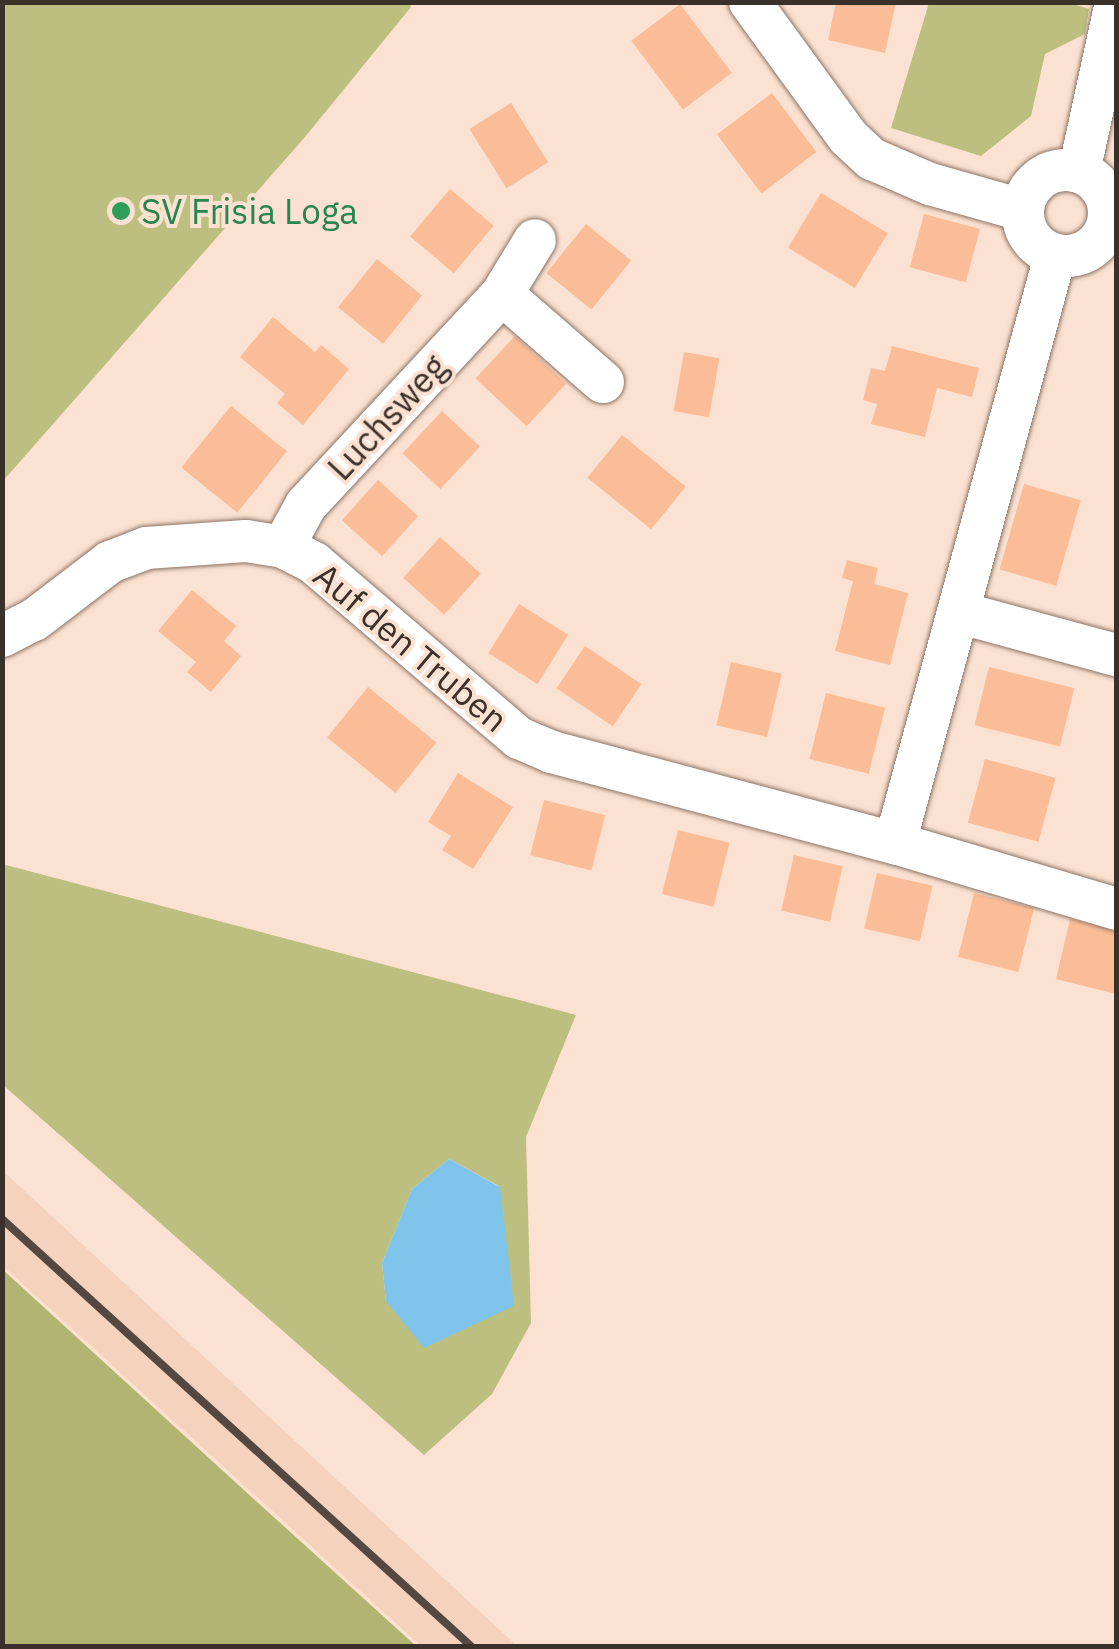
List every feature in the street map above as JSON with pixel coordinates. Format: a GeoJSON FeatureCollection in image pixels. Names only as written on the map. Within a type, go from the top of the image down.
{"type":"FeatureCollection","features":[{"type":"Feature","properties":{"kind":"street"},"geometry":{"type":"LineString","coordinates":[[1078,172],[1116,2]]}},
{"type":"Feature","properties":{"kind":"street"},"geometry":{"type":"LineString","coordinates":[[760,7],[848,137],[872,159],[930,184],[1022,210]]}},
{"type":"Feature","properties":{"kind":"street"},"geometry":{"type":"LineString","coordinates":[[1060,170],[1078,172],[1103,190],[1113,221],[1090,250],[1073,256],[1055,256],[1030,239],[1022,210],[1028,191],[1042,177],[1060,170]]}},
{"type":"Feature","properties":{"kind":"street","name":"Luchsweg"},"geometry":{"type":"LineString","coordinates":[[283,548],[306,505],[502,294],[536,240]]}},
{"type":"Feature","properties":{"kind":"street"},"geometry":{"type":"LineString","coordinates":[[895,843],[961,613],[1055,256]]}},
{"type":"Feature","properties":{"kind":"street"},"geometry":{"type":"LineString","coordinates":[[502,294],[604,382]]}},
{"type":"Feature","properties":{"kind":"street","name":"Auf den Truben"},"geometry":{"type":"LineString","coordinates":[[2,636],[34,620],[110,562],[146,548],[246,541],[283,548],[314,563],[519,738],[552,752],[895,843],[1116,909]]}},
{"type":"Feature","properties":{"kind":"street"},"geometry":{"type":"LineString","coordinates":[[961,613],[1116,656]]}},
{"type":"Feature","properties":{"kind":"shaded area"},"geometry":{"type":"Polygon","coordinates":[[[3,1171],[517,1646],[421,1646],[3,1266],[3,1171]]]}},
{"type":"Feature","properties":{"kind":"green space","name":"SV Frisia Loga"},"geometry":{"type":"Polygon","coordinates":[[[3,2],[410,2],[411,7],[305,137],[3,481],[3,2]]]}},
{"type":"Feature","properties":{"kind":"green space"},"geometry":{"type":"Polygon","coordinates":[[[1067,2],[1089,9],[1085,34],[1045,54],[1031,116],[981,156],[891,128],[929,3],[1067,2]]]}},
{"type":"Feature","properties":{"kind":"green space"},"geometry":{"type":"Polygon","coordinates":[[[2,864],[576,1015],[526,1137],[531,1323],[492,1394],[424,1455],[3,1085],[2,864]],[[449,1159],[412,1189],[382,1263],[386,1301],[502,1232],[499,1186],[449,1159]]]}},
{"type":"Feature","properties":{"kind":"green space"},"geometry":{"type":"Polygon","coordinates":[[[2,1269],[234,1481],[416,1646],[3,1646],[2,1269]]]}},
{"type":"Feature","properties":{"kind":"water"},"geometry":{"type":"Polygon","coordinates":[[[449,1159],[500,1187],[514,1306],[424,1348],[386,1301],[382,1263],[412,1189],[449,1159]]]}},
{"type":"Feature","properties":{"kind":"building"},"geometry":{"type":"Polygon","coordinates":[[[836,2],[896,2],[885,53],[828,40],[836,2]]]}},
{"type":"Feature","properties":{"kind":"building"},"geometry":{"type":"Polygon","coordinates":[[[680,4],[732,73],[683,109],[631,41],[680,4]]]}},
{"type":"Feature","properties":{"kind":"building"},"geometry":{"type":"Polygon","coordinates":[[[772,93],[817,152],[761,194],[717,135],[772,93]]]}},
{"type":"Feature","properties":{"kind":"building"},"geometry":{"type":"Polygon","coordinates":[[[511,103],[548,162],[507,188],[469,129],[511,103]]]}},
{"type":"Feature","properties":{"kind":"building"},"geometry":{"type":"Polygon","coordinates":[[[450,189],[494,226],[454,273],[410,236],[450,189]]]}},
{"type":"Feature","properties":{"kind":"building"},"geometry":{"type":"Polygon","coordinates":[[[821,193],[888,233],[855,288],[788,248],[821,193]]]}},
{"type":"Feature","properties":{"kind":"building"},"geometry":{"type":"Polygon","coordinates":[[[924,214],[980,229],[966,282],[910,267],[924,214]]]}},
{"type":"Feature","properties":{"kind":"building"},"geometry":{"type":"Polygon","coordinates":[[[586,224],[631,261],[591,309],[546,273],[586,224]]]}},
{"type":"Feature","properties":{"kind":"building"},"geometry":{"type":"Polygon","coordinates":[[[377,259],[422,296],[383,344],[338,307],[377,259]]]}},
{"type":"Feature","properties":{"kind":"building"},"geometry":{"type":"Polygon","coordinates":[[[273,317],[315,352],[321,345],[349,369],[303,425],[277,403],[285,394],[240,357],[273,317]]]}},
{"type":"Feature","properties":{"kind":"building"},"geometry":{"type":"Polygon","coordinates":[[[515,336],[566,384],[527,426],[475,378],[515,336]]]}},
{"type":"Feature","properties":{"kind":"building"},"geometry":{"type":"Polygon","coordinates":[[[892,346],[979,368],[972,397],[937,388],[925,437],[871,424],[877,404],[863,400],[871,368],[885,371],[892,346]]]}},
{"type":"Feature","properties":{"kind":"building"},"geometry":{"type":"Polygon","coordinates":[[[684,352],[719,358],[709,417],[674,411],[684,352]]]}},
{"type":"Feature","properties":{"kind":"building"},"geometry":{"type":"Polygon","coordinates":[[[231,406],[287,451],[237,513],[181,467],[231,406]]]}},
{"type":"Feature","properties":{"kind":"building"},"geometry":{"type":"Polygon","coordinates":[[[442,411],[480,446],[440,489],[402,453],[442,411]]]}},
{"type":"Feature","properties":{"kind":"building"},"geometry":{"type":"Polygon","coordinates":[[[622,435],[686,487],[651,529],[587,478],[622,435]]]}},
{"type":"Feature","properties":{"kind":"building"},"geometry":{"type":"Polygon","coordinates":[[[378,480],[418,516],[382,556],[342,520],[378,480]]]}},
{"type":"Feature","properties":{"kind":"building"},"geometry":{"type":"Polygon","coordinates":[[[1024,484],[1081,500],[1056,586],[999,570],[1024,484]]]}},
{"type":"Feature","properties":{"kind":"building"},"geometry":{"type":"Polygon","coordinates":[[[440,537],[481,574],[444,615],[403,578],[440,537]]]}},
{"type":"Feature","properties":{"kind":"building"},"geometry":{"type":"Polygon","coordinates":[[[847,560],[878,568],[874,584],[908,593],[890,665],[835,651],[853,581],[842,578],[847,560]]]}},
{"type":"Feature","properties":{"kind":"building"},"geometry":{"type":"Polygon","coordinates":[[[192,590],[236,626],[224,641],[241,656],[211,692],[187,672],[196,662],[158,631],[192,590]]]}},
{"type":"Feature","properties":{"kind":"building"},"geometry":{"type":"Polygon","coordinates":[[[519,604],[568,635],[537,684],[488,653],[519,604]]]}},
{"type":"Feature","properties":{"kind":"building"},"geometry":{"type":"Polygon","coordinates":[[[585,646],[641,684],[613,726],[556,688],[585,646]]]}},
{"type":"Feature","properties":{"kind":"building"},"geometry":{"type":"Polygon","coordinates":[[[731,662],[782,674],[767,737],[716,725],[731,662]]]}},
{"type":"Feature","properties":{"kind":"building"},"geometry":{"type":"Polygon","coordinates":[[[989,667],[1074,688],[1060,747],[974,725],[989,667]]]}},
{"type":"Feature","properties":{"kind":"building"},"geometry":{"type":"Polygon","coordinates":[[[368,687],[436,742],[395,793],[327,738],[368,687]]]}},
{"type":"Feature","properties":{"kind":"building"},"geometry":{"type":"Polygon","coordinates":[[[826,693],[885,708],[869,774],[810,759],[826,693]]]}},
{"type":"Feature","properties":{"kind":"building"},"geometry":{"type":"Polygon","coordinates":[[[985,759],[1056,778],[1038,842],[968,823],[985,759]]]}},
{"type":"Feature","properties":{"kind":"building"},"geometry":{"type":"Polygon","coordinates":[[[458,773],[513,807],[473,869],[442,850],[451,836],[428,822],[458,773]]]}},
{"type":"Feature","properties":{"kind":"building"},"geometry":{"type":"Polygon","coordinates":[[[544,800],[605,815],[591,871],[530,855],[544,800]]]}},
{"type":"Feature","properties":{"kind":"building"},"geometry":{"type":"Polygon","coordinates":[[[678,830],[729,843],[713,907],[662,894],[678,830]]]}},
{"type":"Feature","properties":{"kind":"building"},"geometry":{"type":"Polygon","coordinates":[[[794,855],[843,866],[830,922],[781,911],[794,855]]]}},
{"type":"Feature","properties":{"kind":"building"},"geometry":{"type":"Polygon","coordinates":[[[877,873],[933,886],[920,941],[864,929],[877,873]]]}},
{"type":"Feature","properties":{"kind":"building"},"geometry":{"type":"Polygon","coordinates":[[[974,893],[1034,908],[1018,972],[958,957],[974,893]]]}},
{"type":"Feature","properties":{"kind":"building"},"geometry":{"type":"Polygon","coordinates":[[[1070,919],[1116,930],[1116,994],[1056,979],[1070,919]]]}},
{"type":"Feature","properties":{"kind":"railway"},"geometry":{"type":"LineString","coordinates":[[2,1219],[471,1646]]}},
{"type":"Feature","properties":{"kind":"place","name":"SV Frisia Loga"},"geometry":{"type":"Point","coordinates":[121,211]}}]}
